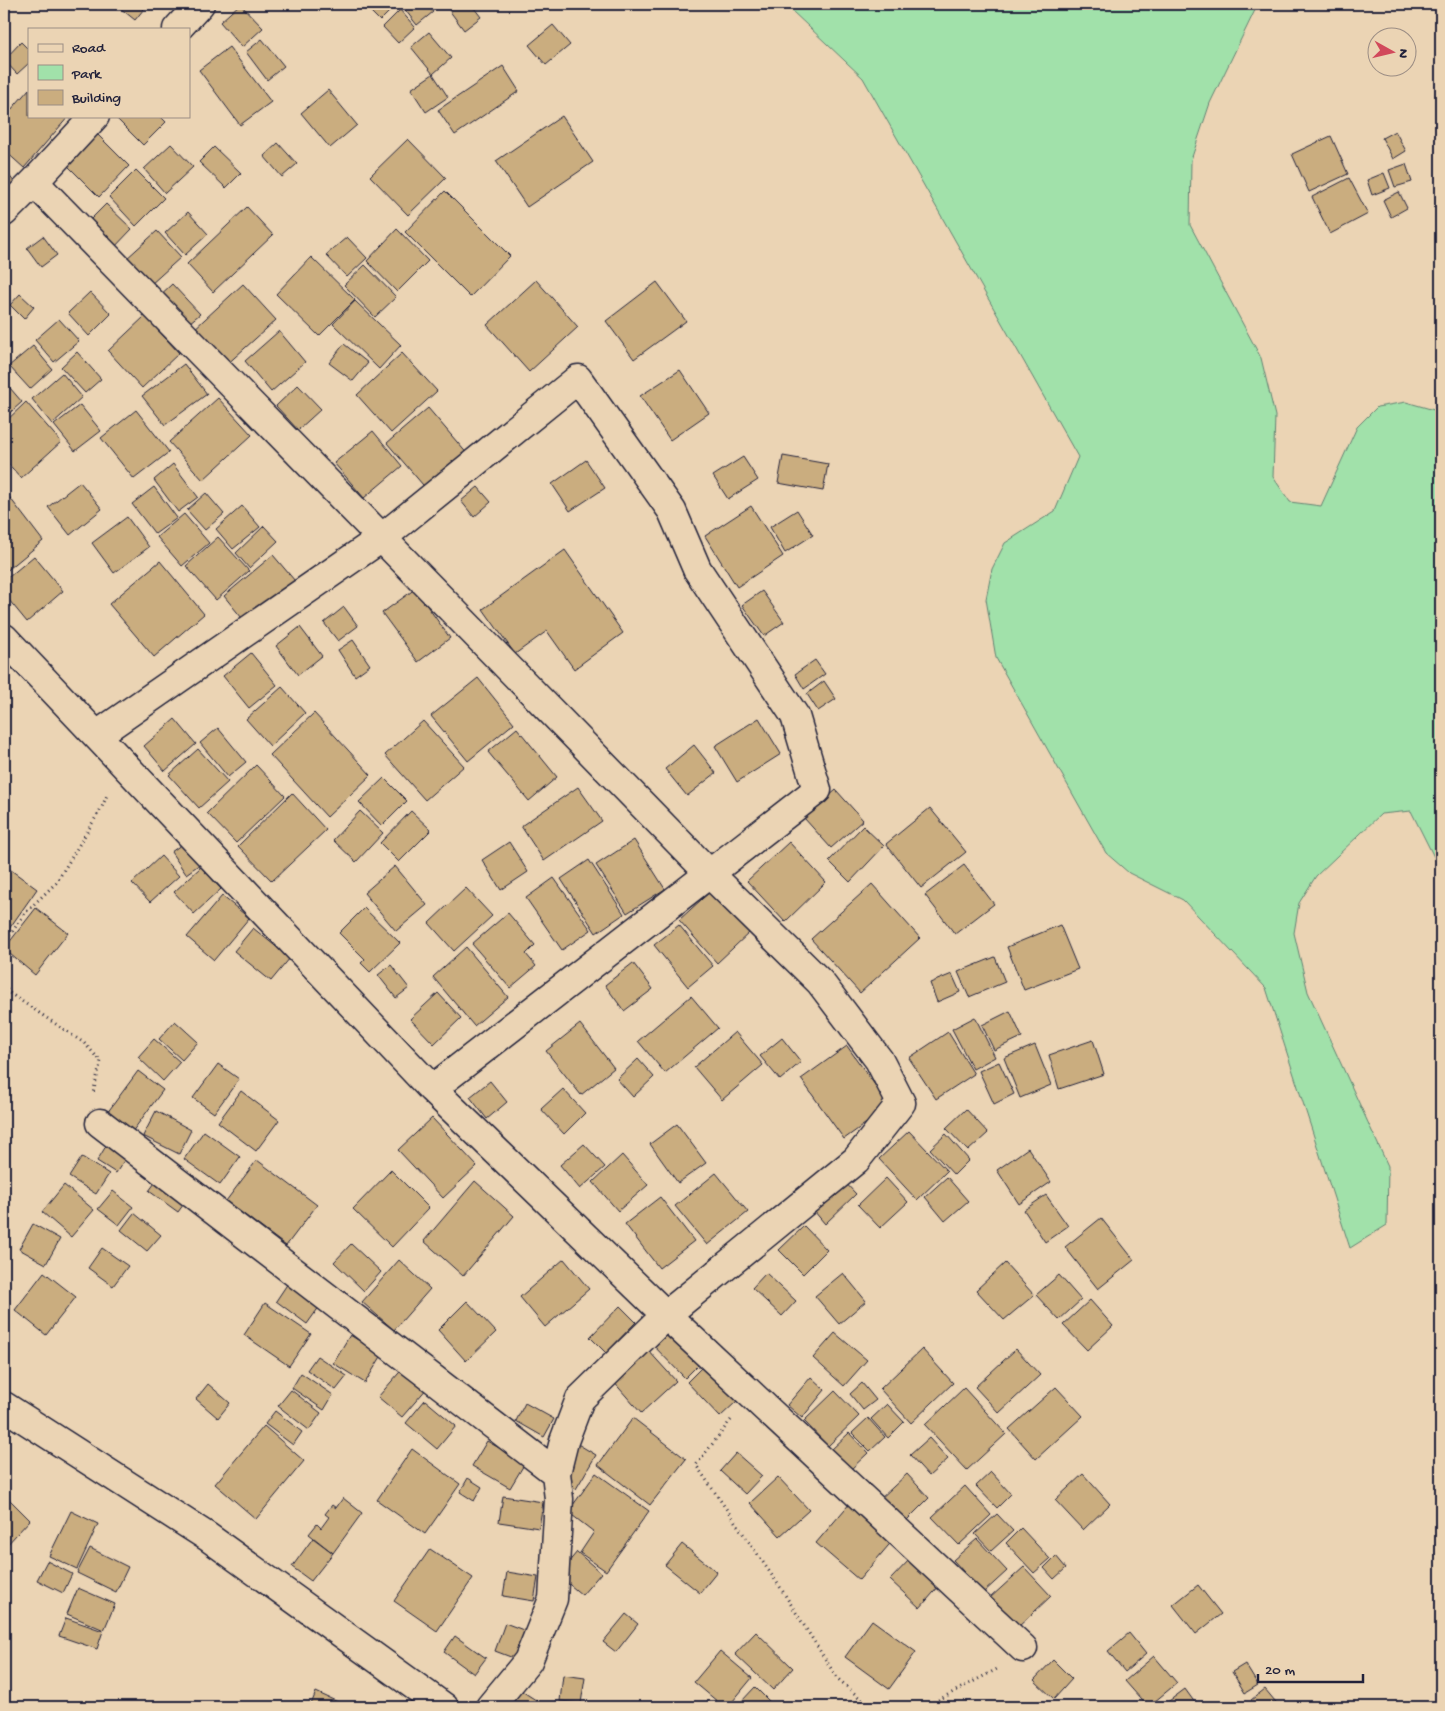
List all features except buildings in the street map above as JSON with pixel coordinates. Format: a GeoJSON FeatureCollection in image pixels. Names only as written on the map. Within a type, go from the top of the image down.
{"type":"FeatureCollection","features":[{"type":"Feature","properties":{"kind":"street"},"geometry":{"type":"LineString","coordinates":[[178,28],[200,4]]}},
{"type":"Feature","properties":{"kind":"street"},"geometry":{"type":"LineString","coordinates":[[4,212],[93,118]]}},
{"type":"Feature","properties":{"kind":"street"},"geometry":{"type":"LineString","coordinates":[[34,182],[383,537],[710,874],[820,982],[880,1060],[901,1103],[856,1160],[666,1314],[580,1399],[564,1441],[556,1473],[559,1499],[553,1599],[528,1661],[490,1707]]}},
{"type":"Feature","properties":{"kind":"street"},"geometry":{"type":"LineString","coordinates":[[97,735],[383,537],[578,379],[672,512],[697,569],[795,716],[817,790],[432,1088]]}},
{"type":"Feature","properties":{"kind":"street"},"geometry":{"type":"LineString","coordinates":[[4,638],[432,1088],[666,1314],[1023,1648]]}},
{"type":"Feature","properties":{"kind":"street"},"geometry":{"type":"LineString","coordinates":[[100,1123],[556,1473]]}},
{"type":"Feature","properties":{"kind":"street"},"geometry":{"type":"LineString","coordinates":[[4,1406],[208,1537],[444,1707]]}},
{"type":"Feature","properties":{"kind":"path"},"geometry":{"type":"LineString","coordinates":[[4,944],[25,913],[56,883],[102,808],[122,760]]}},
{"type":"Feature","properties":{"kind":"path"},"geometry":{"type":"LineString","coordinates":[[4,985],[8,992],[84,1042],[101,1061],[92,1097],[100,1123]]}},
{"type":"Feature","properties":{"kind":"path"},"geometry":{"type":"LineString","coordinates":[[751,1394],[696,1465],[780,1587],[837,1678],[870,1707]]}},
{"type":"Feature","properties":{"kind":"path"},"geometry":{"type":"LineString","coordinates":[[924,1707],[1013,1660],[1023,1648]]}},
{"type":"Feature","properties":{"kind":"green space"},"geometry":{"type":"Polygon","coordinates":[[[789,4],[1258,4],[1210,103],[1191,160],[1190,225],[1261,358],[1275,416],[1273,477],[1290,502],[1321,506],[1357,427],[1377,407],[1406,402],[1441,412],[1441,871],[1411,811],[1381,814],[1316,876],[1299,903],[1294,933],[1308,992],[1388,1166],[1387,1225],[1350,1248],[1266,988],[1183,900],[1129,873],[1106,853],[996,658],[986,599],[992,569],[1005,543],[1055,511],[1078,457],[863,78],[791,10],[789,4]]]}}]}
